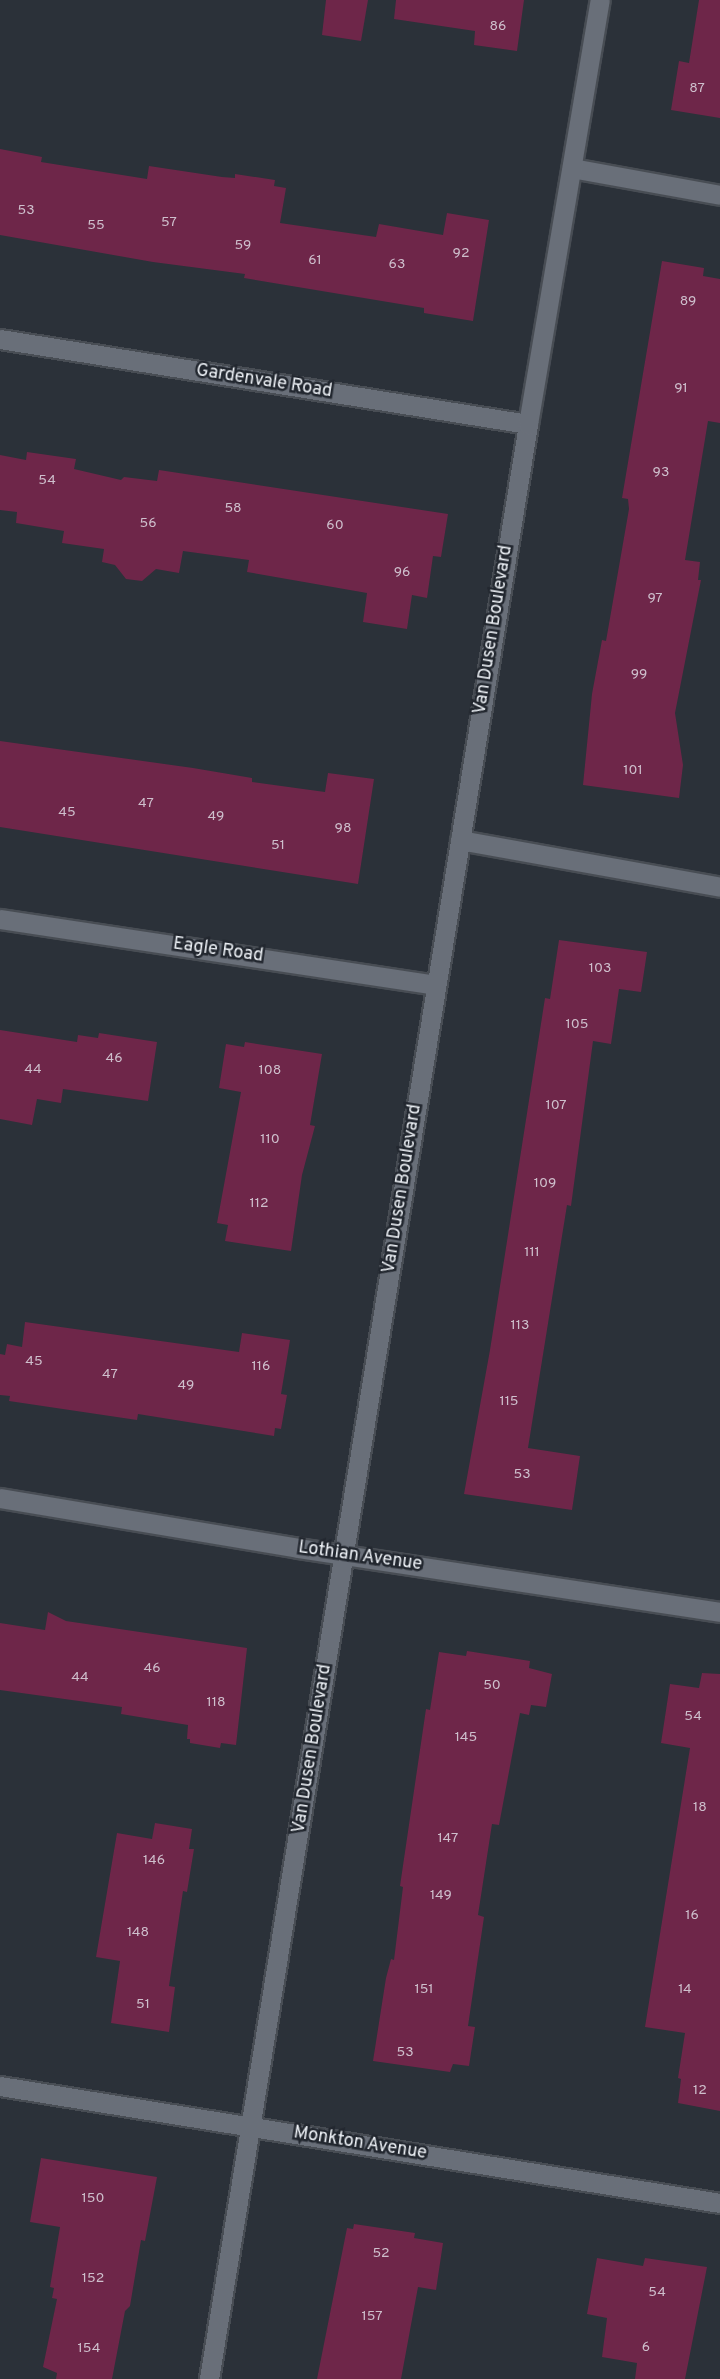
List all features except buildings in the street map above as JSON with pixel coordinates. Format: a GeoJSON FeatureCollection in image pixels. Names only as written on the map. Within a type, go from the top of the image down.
{"type":"FeatureCollection","features":[{"type":"Feature","properties":{"kind":"street","name":"Van Dusen Boulevard"},"geometry":{"type":"LineString","coordinates":[[209,2379],[528,424],[600,0]]}},
{"type":"Feature","properties":{"kind":"street"},"geometry":{"type":"LineString","coordinates":[[572,168],[720,195]]}},
{"type":"Feature","properties":{"kind":"street","name":"Gardenvale Road"},"geometry":{"type":"LineString","coordinates":[[0,339],[528,424]]}},
{"type":"Feature","properties":{"kind":"street"},"geometry":{"type":"LineString","coordinates":[[460,840],[720,887]]}},
{"type":"Feature","properties":{"kind":"street","name":"Eagle Road"},"geometry":{"type":"LineString","coordinates":[[0,919],[436,985]]}},
{"type":"Feature","properties":{"kind":"street","name":"Lothian Avenue"},"geometry":{"type":"LineString","coordinates":[[0,1498],[344,1555],[720,1612]]}},
{"type":"Feature","properties":{"kind":"street","name":"Monkton Avenue"},"geometry":{"type":"LineString","coordinates":[[0,2085],[720,2203]]}}]}
